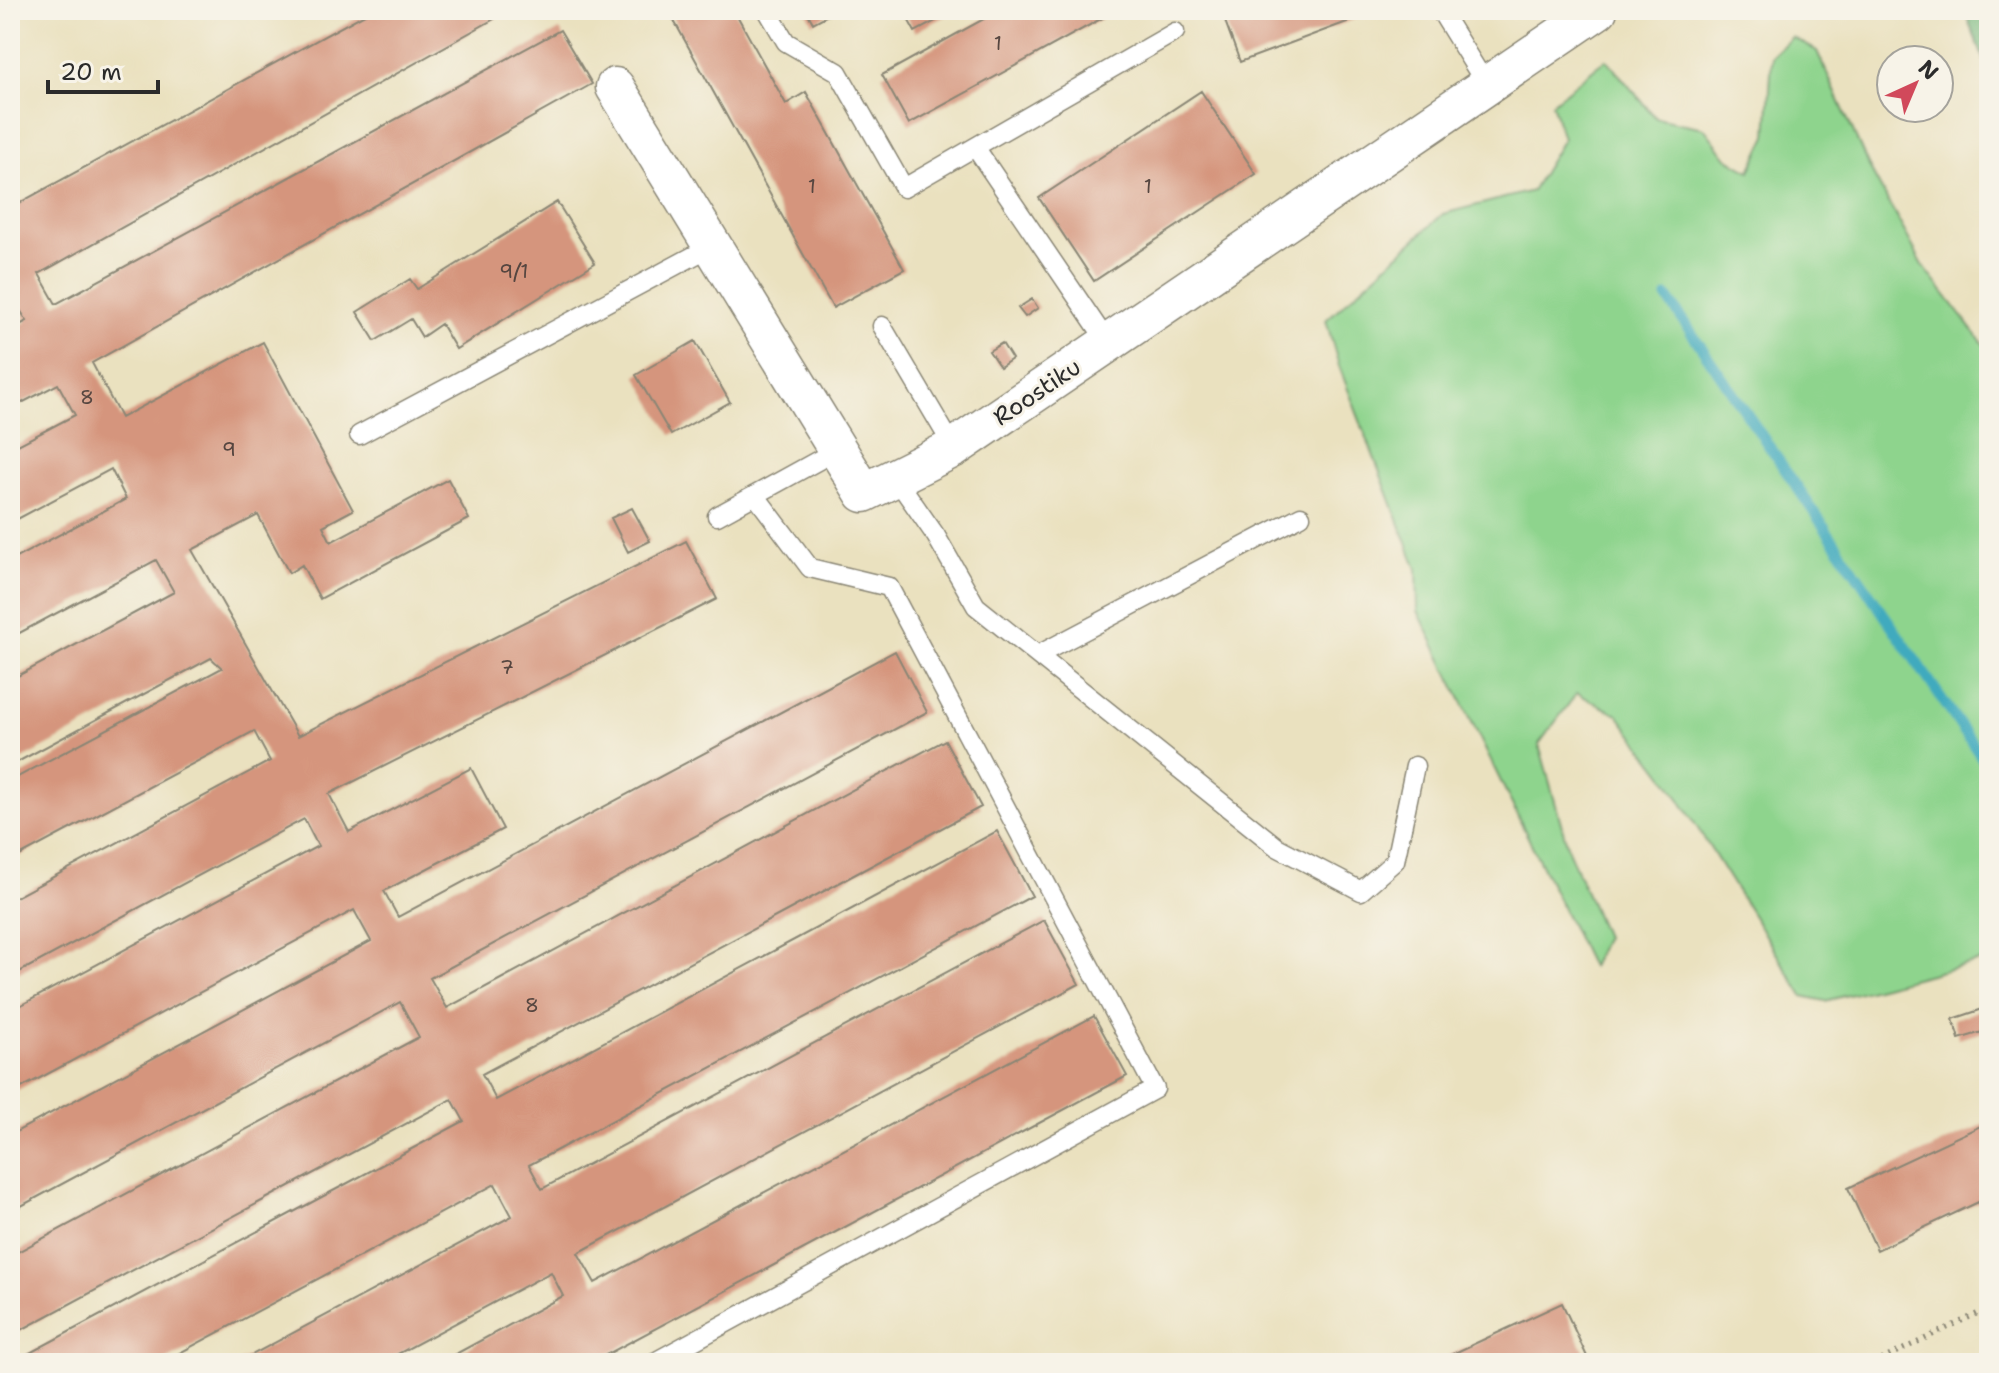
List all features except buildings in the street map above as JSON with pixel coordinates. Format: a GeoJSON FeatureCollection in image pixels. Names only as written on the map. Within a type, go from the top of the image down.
{"type":"FeatureCollection","features":[{"type":"Feature","properties":{"kind":"street","name":"Roostiku"},"geometry":{"type":"LineString","coordinates":[[615,87],[864,493],[954,448],[1598,10]]}},
{"type":"Feature","properties":{"kind":"lane"},"geometry":{"type":"LineString","coordinates":[[767,10],[786,42],[838,72],[904,188],[1175,32]]}},
{"type":"Feature","properties":{"kind":"lane"},"geometry":{"type":"LineString","coordinates":[[1440,10],[1487,86]]}},
{"type":"Feature","properties":{"kind":"lane"},"geometry":{"type":"LineString","coordinates":[[975,147],[1108,343]]}},
{"type":"Feature","properties":{"kind":"lane"},"geometry":{"type":"LineString","coordinates":[[359,435],[712,246]]}},
{"type":"Feature","properties":{"kind":"lane"},"geometry":{"type":"LineString","coordinates":[[882,326],[954,448]]}},
{"type":"Feature","properties":{"kind":"lane"},"geometry":{"type":"LineString","coordinates":[[717,516],[837,450]]}},
{"type":"Feature","properties":{"kind":"lane"},"geometry":{"type":"LineString","coordinates":[[895,477],[936,536],[976,606],[1277,847],[1361,891],[1395,861],[1415,766]]}},
{"type":"Feature","properties":{"kind":"lane"},"geometry":{"type":"LineString","coordinates":[[653,1363],[1155,1089],[889,587],[810,568],[755,495]]}},
{"type":"Feature","properties":{"kind":"lane"},"geometry":{"type":"LineString","coordinates":[[1038,655],[1301,516]]}},
{"type":"Feature","properties":{"kind":"path"},"geometry":{"type":"LineString","coordinates":[[1874,1363],[1989,1308]]}},
{"type":"Feature","properties":{"kind":"green space"},"geometry":{"type":"Polygon","coordinates":[[[1964,10],[1989,10],[1989,72],[1964,10]]]}},
{"type":"Feature","properties":{"kind":"green space"},"geometry":{"type":"Polygon","coordinates":[[[1792,37],[1817,51],[1868,165],[1924,267],[1989,351],[1989,959],[1825,1001],[1803,996],[1670,784],[1618,715],[1577,693],[1539,744],[1569,852],[1605,937],[1591,967],[1418,611],[1417,569],[1339,366],[1326,320],[1443,214],[1532,191],[1563,139],[1552,103],[1606,59],[1656,118],[1704,128],[1727,158],[1750,171],[1767,136],[1772,56],[1792,37]]]}},
{"type":"Feature","properties":{"kind":"waterway"},"geometry":{"type":"LineString","coordinates":[[1667,297],[1989,768]]}}]}
